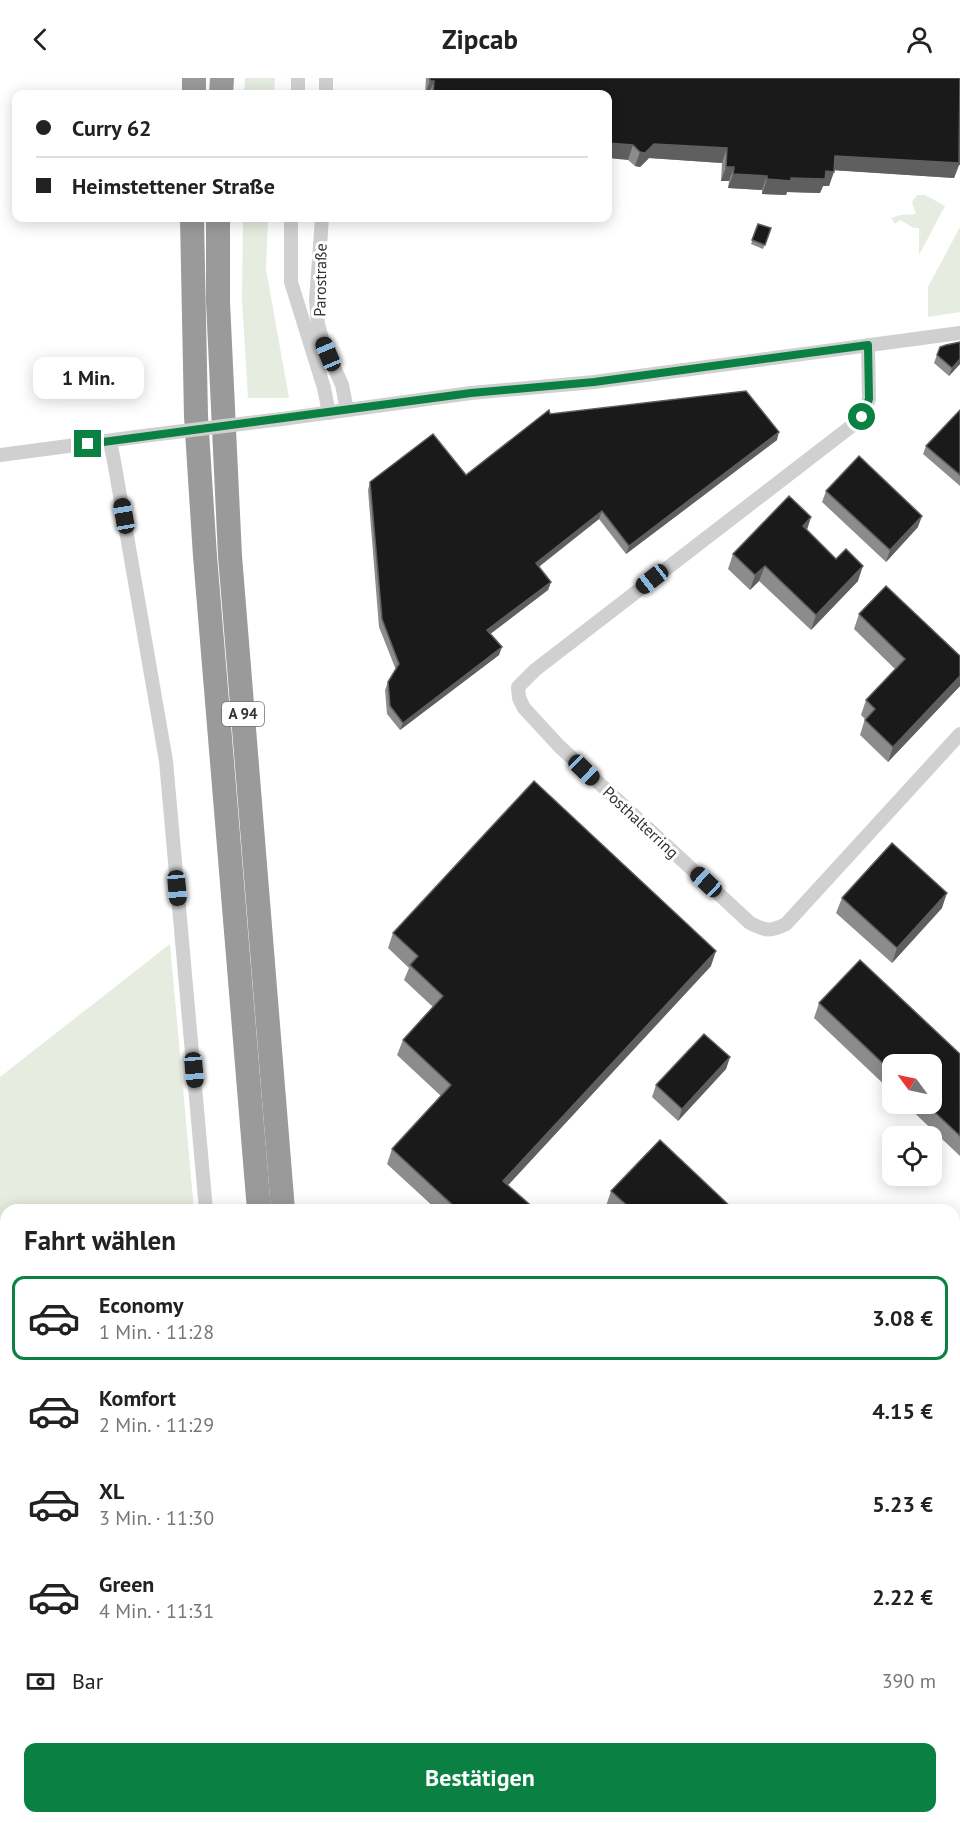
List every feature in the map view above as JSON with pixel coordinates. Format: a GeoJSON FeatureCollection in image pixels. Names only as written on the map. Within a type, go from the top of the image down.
{"type":"FeatureCollection","features":[{"type":"Feature","properties":{"kind":"highway","name":"A 94"},"geometry":{"type":"LineString","coordinates":[[192,222],[196,416],[205,556],[259,1204]]}},
{"type":"Feature","properties":{"kind":"highway","name":"A 94"},"geometry":{"type":"LineString","coordinates":[[218,222],[219,335],[230,556],[283,1204]]}},
{"type":"Feature","properties":{"kind":"street","name":"Parostraße"},"geometry":{"type":"LineString","coordinates":[[291,222],[291,282],[324,388],[329,413]]}},
{"type":"Feature","properties":{"kind":"street","name":"Parostraße"},"geometry":{"type":"LineString","coordinates":[[322,222],[316,301],[318,324],[323,342],[342,385],[347,410]]}},
{"type":"Feature","properties":{"kind":"street"},"geometry":{"type":"LineString","coordinates":[[0,455],[471,393],[594,382],[960,333]]}},
{"type":"Feature","properties":{"kind":"street","name":"Posthalterring"},"geometry":{"type":"LineString","coordinates":[[868,345],[869,399],[862,417],[535,670],[518,687],[519,698],[524,708],[559,746],[750,923],[763,929],[773,930],[786,924],[960,734]]}},
{"type":"Feature","properties":{"kind":"street"},"geometry":{"type":"LineString","coordinates":[[110,442],[166,761],[205,1204]]}},
{"type":"Feature","properties":{"kind":"shaded area"},"geometry":{"type":"Polygon","coordinates":[[[245,78],[275,78],[274,90],[244,90],[245,78]]]}},
{"type":"Feature","properties":{"kind":"shaded area"},"geometry":{"type":"Polygon","coordinates":[[[917,195],[925,195],[945,206],[919,255],[919,228],[914,228],[900,220],[895,224],[891,218],[916,214],[912,202],[917,195]]]}},
{"type":"Feature","properties":{"kind":"shaded area"},"geometry":{"type":"Polygon","coordinates":[[[243,222],[268,222],[266,269],[289,398],[248,398],[242,300],[243,222]]]}},
{"type":"Feature","properties":{"kind":"shaded area"},"geometry":{"type":"Polygon","coordinates":[[[960,227],[960,312],[928,317],[928,287],[960,227]]]}},
{"type":"Feature","properties":{"kind":"shaded area"},"geometry":{"type":"Polygon","coordinates":[[[170,944],[193,1204],[0,1204],[0,1077],[170,944]]]}},
{"type":"Feature","properties":{"kind":"building"},"geometry":{"type":"Polygon","coordinates":[[[430,78],[960,78],[959,163],[835,156],[834,172],[826,171],[825,179],[791,178],[791,181],[767,179],[767,176],[733,174],[734,167],[726,167],[727,148],[654,144],[645,153],[640,152],[633,145],[612,143],[612,90],[433,90],[434,81],[430,81],[430,78]]]}},
{"type":"Feature","properties":{"kind":"building"},"geometry":{"type":"Polygon","coordinates":[[[758,224],[771,228],[765,245],[752,240],[758,224]]]}},
{"type":"Feature","properties":{"kind":"building"},"geometry":{"type":"Polygon","coordinates":[[[960,342],[960,359],[952,368],[937,355],[940,347],[960,342]]]}},
{"type":"Feature","properties":{"kind":"building"},"geometry":{"type":"Polygon","coordinates":[[[746,391],[779,432],[629,546],[602,511],[536,563],[551,582],[487,630],[502,647],[403,723],[390,706],[388,682],[399,664],[382,619],[370,482],[433,434],[466,475],[549,410],[550,414],[746,391]]]}},
{"type":"Feature","properties":{"kind":"building"},"geometry":{"type":"Polygon","coordinates":[[[960,410],[960,475],[926,446],[960,410]]]}},
{"type":"Feature","properties":{"kind":"building"},"geometry":{"type":"Polygon","coordinates":[[[859,456],[922,516],[890,550],[826,491],[859,456]]]}},
{"type":"Feature","properties":{"kind":"building"},"geometry":{"type":"Polygon","coordinates":[[[789,496],[811,517],[803,526],[836,559],[846,549],[863,566],[816,615],[765,566],[755,575],[733,554],[789,496]]]}},
{"type":"Feature","properties":{"kind":"building"},"geometry":{"type":"Polygon","coordinates":[[[886,586],[960,656],[960,676],[893,747],[865,720],[875,709],[866,700],[905,659],[859,614],[886,586]]]}},
{"type":"Feature","properties":{"kind":"building"},"geometry":{"type":"Polygon","coordinates":[[[534,781],[716,951],[503,1181],[529,1204],[452,1204],[392,1149],[451,1085],[403,1040],[443,996],[410,965],[418,956],[393,933],[534,781]]]}},
{"type":"Feature","properties":{"kind":"building"},"geometry":{"type":"Polygon","coordinates":[[[892,843],[947,893],[897,948],[842,898],[892,843]]]}},
{"type":"Feature","properties":{"kind":"building"},"geometry":{"type":"Polygon","coordinates":[[[860,960],[960,1054],[960,1136],[937,1114],[942,1114],[942,1054],[882,1054],[882,1063],[819,1003],[860,960]]]}},
{"type":"Feature","properties":{"kind":"building"},"geometry":{"type":"Polygon","coordinates":[[[704,1034],[730,1057],[682,1109],[656,1085],[704,1034]]]}},
{"type":"Feature","properties":{"kind":"building"},"geometry":{"type":"Polygon","coordinates":[[[660,1140],[728,1204],[625,1204],[611,1191],[660,1140]]]}},
{"type":"Feature","properties":{"kind":"route"},"geometry":{"type":"LineString","coordinates":[[88,444],[471,393],[594,382],[868,345],[869,399],[862,417]]}}]}
